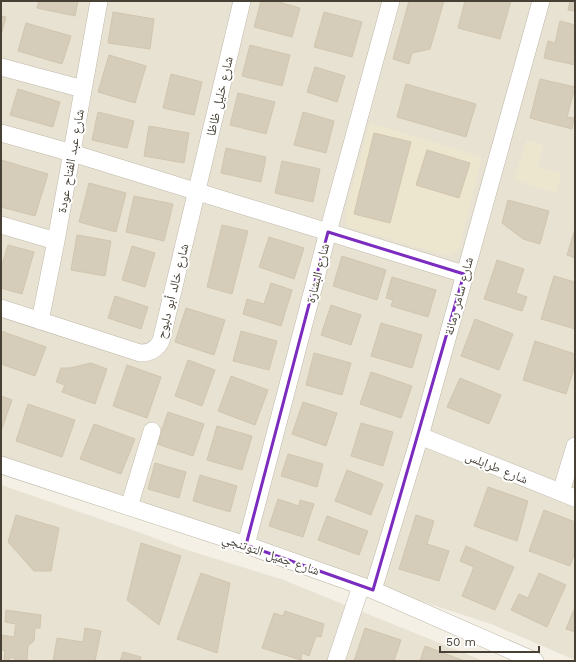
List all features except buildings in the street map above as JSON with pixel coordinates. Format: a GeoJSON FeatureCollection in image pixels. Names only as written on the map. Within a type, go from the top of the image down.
{"type":"FeatureCollection","features":[{"type":"Feature","properties":{"kind":"street","name":"شارع عبد الفتاح عودة"},"geometry":{"type":"LineString","coordinates":[[40,321],[56,241],[99,1]]}},
{"type":"Feature","properties":{"kind":"street","name":"شارع خليل ظاظا"},"geometry":{"type":"LineString","coordinates":[[196,191],[242,1]]}},
{"type":"Feature","properties":{"kind":"street","name":"شارع البشارة"},"geometry":{"type":"LineString","coordinates":[[246,545],[328,232],[391,1]]}},
{"type":"Feature","properties":{"kind":"street","name":"شارع سامر رمانة"},"geometry":{"type":"LineString","coordinates":[[336,661],[367,588],[420,436],[541,1]]}},
{"type":"Feature","properties":{"kind":"street"},"geometry":{"type":"LineString","coordinates":[[1,67],[84,89]]}},
{"type":"Feature","properties":{"kind":"street"},"geometry":{"type":"LineString","coordinates":[[1,133],[72,153],[464,274]]}},
{"type":"Feature","properties":{"kind":"street","name":"شارع خالد أبو دلبوح"},"geometry":{"type":"LineString","coordinates":[[1,308],[140,353],[153,351],[160,342],[196,191]]}},
{"type":"Feature","properties":{"kind":"street"},"geometry":{"type":"LineString","coordinates":[[1,225],[56,241]]}},
{"type":"Feature","properties":{"kind":"street"},"geometry":{"type":"LineString","coordinates":[[129,507],[152,431]]}},
{"type":"Feature","properties":{"kind":"street","name":"شارع طرابلس"},"geometry":{"type":"LineString","coordinates":[[420,436],[568,495]]}},
{"type":"Feature","properties":{"kind":"street"},"geometry":{"type":"LineString","coordinates":[[568,495],[575,446]]}},
{"type":"Feature","properties":{"kind":"street","name":"شارع جميل التوتنجي"},"geometry":{"type":"LineString","coordinates":[[1,465],[246,545],[367,588],[535,661]]}},
{"type":"Feature","properties":{"kind":"highlighted area"},"geometry":{"type":"Polygon","coordinates":[[[328,232],[464,274],[373,590],[246,545],[328,232]]]}},
{"type":"Feature","properties":{"kind":"shaded area"},"geometry":{"type":"Polygon","coordinates":[[[1,1],[575,1],[575,660],[491,624],[1,465],[1,1]]]}},
{"type":"Feature","properties":{"kind":"shaded area"},"geometry":{"type":"Polygon","coordinates":[[[370,123],[482,157],[459,248],[455,253],[448,256],[349,227],[346,221],[346,211],[370,123]]]}},
{"type":"Feature","properties":{"kind":"shaded area"},"geometry":{"type":"Polygon","coordinates":[[[527,140],[544,145],[537,166],[562,174],[556,193],[514,180],[527,140]]]}},
{"type":"Feature","properties":{"kind":"shaded area"},"geometry":{"type":"Polygon","coordinates":[[[1,485],[184,549],[281,579],[484,661],[1,661],[1,485]]]}}]}
